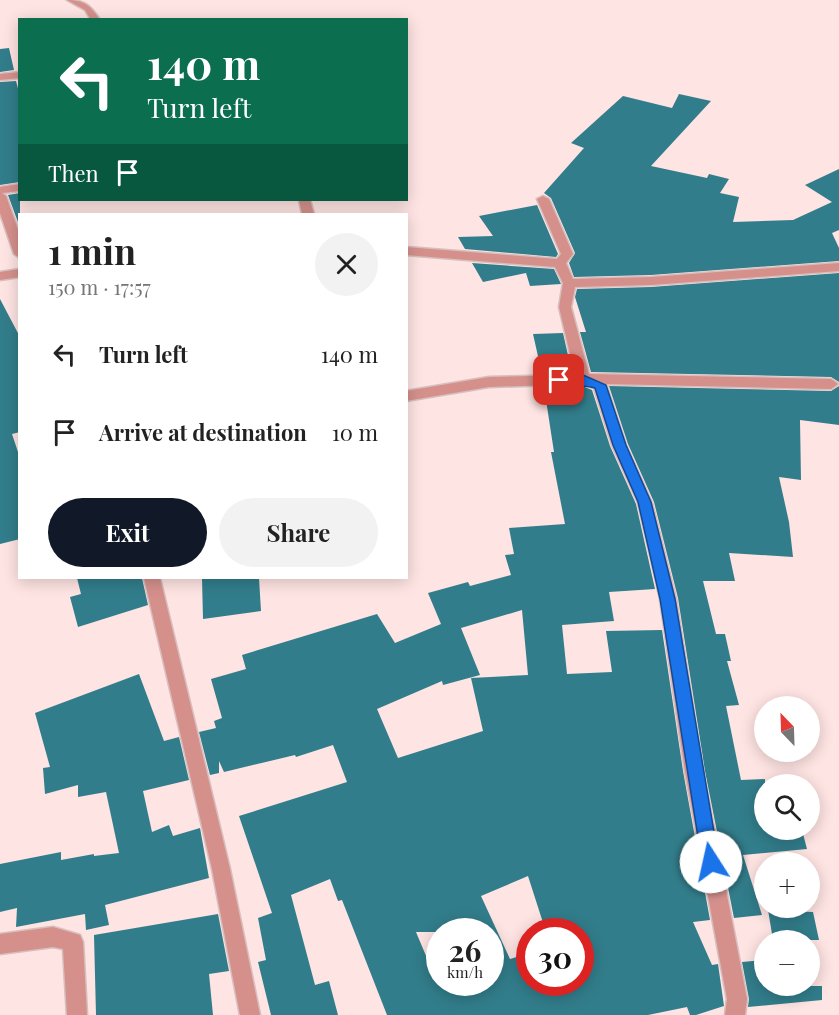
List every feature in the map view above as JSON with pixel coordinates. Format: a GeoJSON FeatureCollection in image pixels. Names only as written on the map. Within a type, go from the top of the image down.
{"type":"FeatureCollection","features":[{"type":"Feature","properties":{"kind":"street"},"geometry":{"type":"LineString","coordinates":[[72,0],[88,8],[95,18]]}},
{"type":"Feature","properties":{"kind":"street"},"geometry":{"type":"LineString","coordinates":[[0,77],[18,75]]}},
{"type":"Feature","properties":{"kind":"street"},"geometry":{"type":"LineString","coordinates":[[0,190],[18,187]]}},
{"type":"Feature","properties":{"kind":"street"},"geometry":{"type":"LineString","coordinates":[[0,196],[18,248]]}},
{"type":"Feature","properties":{"kind":"street"},"geometry":{"type":"LineString","coordinates":[[543,199],[567,254],[560,262]]}},
{"type":"Feature","properties":{"kind":"street"},"geometry":{"type":"LineString","coordinates":[[408,251],[560,262]]}},
{"type":"Feature","properties":{"kind":"street"},"geometry":{"type":"LineString","coordinates":[[560,262],[568,283],[565,307],[583,379]]}},
{"type":"Feature","properties":{"kind":"street"},"geometry":{"type":"LineString","coordinates":[[568,283],[651,281],[839,267]]}},
{"type":"Feature","properties":{"kind":"street"},"geometry":{"type":"LineString","coordinates":[[0,276],[18,273]]}},
{"type":"Feature","properties":{"kind":"street"},"geometry":{"type":"LineString","coordinates":[[583,379],[600,385],[619,445],[645,502],[668,599],[694,771],[738,999],[735,1015]]}},
{"type":"Feature","properties":{"kind":"street"},"geometry":{"type":"LineString","coordinates":[[408,396],[489,382],[583,379],[831,384]]}},
{"type":"Feature","properties":{"kind":"street"},"geometry":{"type":"LineString","coordinates":[[152,579],[221,869],[250,1015]]}},
{"type":"Feature","properties":{"kind":"street"},"geometry":{"type":"LineString","coordinates":[[0,944],[53,937],[73,942],[77,1015]]}},
{"type":"Feature","properties":{"kind":"building"},"geometry":{"type":"Polygon","coordinates":[[[9,48],[14,70],[0,72],[0,49],[9,48]]]}},
{"type":"Feature","properties":{"kind":"building"},"geometry":{"type":"Polygon","coordinates":[[[16,81],[18,88],[18,182],[0,185],[0,82],[16,81]]]}},
{"type":"Feature","properties":{"kind":"building"},"geometry":{"type":"Polygon","coordinates":[[[679,94],[711,101],[651,166],[707,178],[709,174],[729,179],[720,193],[739,197],[733,222],[793,220],[832,202],[805,185],[839,169],[839,230],[832,233],[839,248],[839,261],[651,275],[574,277],[569,263],[575,253],[551,198],[544,193],[584,148],[571,143],[623,96],[672,108],[679,94]]]}},
{"type":"Feature","properties":{"kind":"building"},"geometry":{"type":"Polygon","coordinates":[[[18,193],[20,213],[18,213],[18,222],[8,195],[18,193]]]}},
{"type":"Feature","properties":{"kind":"building"},"geometry":{"type":"Polygon","coordinates":[[[537,205],[558,254],[556,257],[465,249],[458,237],[493,236],[479,216],[537,205]]]}},
{"type":"Feature","properties":{"kind":"building"},"geometry":{"type":"Polygon","coordinates":[[[472,263],[554,269],[561,284],[530,286],[526,273],[483,282],[472,263]]]}},
{"type":"Feature","properties":{"kind":"building"},"geometry":{"type":"Polygon","coordinates":[[[839,273],[839,382],[831,377],[591,372],[580,332],[586,332],[575,297],[577,289],[651,287],[839,273]]]}},
{"type":"Feature","properties":{"kind":"building"},"geometry":{"type":"Polygon","coordinates":[[[0,299],[18,333],[18,432],[12,434],[18,452],[18,540],[0,544],[0,299]]]}},
{"type":"Feature","properties":{"kind":"building"},"geometry":{"type":"Polygon","coordinates":[[[563,333],[572,373],[542,374],[533,334],[563,333]]]}},
{"type":"Feature","properties":{"kind":"building"},"geometry":{"type":"Polygon","coordinates":[[[582,386],[592,390],[610,446],[636,504],[655,589],[609,592],[614,621],[562,625],[567,674],[612,672],[606,631],[662,630],[683,771],[710,920],[693,922],[712,965],[718,964],[724,1006],[696,1015],[690,1015],[687,1007],[648,1015],[387,1015],[342,900],[338,901],[330,879],[291,895],[315,985],[329,981],[338,1015],[271,1015],[258,962],[266,960],[258,918],[272,913],[239,816],[347,782],[333,745],[296,757],[295,755],[224,772],[219,761],[219,773],[210,775],[199,732],[216,728],[214,721],[222,718],[211,679],[246,669],[242,655],[377,614],[395,643],[441,624],[428,593],[468,582],[470,586],[511,575],[505,555],[514,554],[509,528],[565,524],[551,452],[554,452],[544,387],[582,386]],[[522,610],[461,628],[480,675],[443,685],[442,681],[377,709],[398,758],[483,731],[471,678],[528,675],[522,610]],[[528,876],[481,896],[491,918],[426,918],[426,932],[416,932],[426,956],[426,996],[504,996],[504,946],[510,959],[516,957],[516,996],[594,996],[594,918],[542,918],[528,876]]]}},
{"type":"Feature","properties":{"kind":"building"},"geometry":{"type":"Polygon","coordinates":[[[609,386],[831,391],[839,386],[839,425],[800,420],[801,480],[779,477],[789,522],[793,557],[729,553],[735,581],[703,581],[716,634],[725,634],[731,661],[727,661],[739,705],[726,706],[741,780],[754,779],[754,840],[805,840],[807,849],[754,852],[754,854],[743,855],[754,890],[754,916],[734,918],[705,771],[678,598],[654,502],[628,444],[609,386]]]}},
{"type":"Feature","properties":{"kind":"building"},"geometry":{"type":"Polygon","coordinates":[[[77,579],[142,579],[148,605],[78,627],[70,597],[81,594],[77,579]]]}},
{"type":"Feature","properties":{"kind":"building"},"geometry":{"type":"Polygon","coordinates":[[[202,579],[259,579],[261,611],[203,619],[202,579]]]}},
{"type":"Feature","properties":{"kind":"building"},"geometry":{"type":"Polygon","coordinates":[[[139,674],[164,741],[179,737],[189,780],[143,791],[152,832],[169,825],[173,836],[200,828],[209,878],[105,905],[109,925],[86,930],[85,914],[16,927],[17,908],[0,912],[0,864],[61,852],[61,860],[94,854],[94,856],[119,853],[106,792],[78,797],[78,785],[45,794],[43,768],[50,767],[35,713],[139,674]]]}},
{"type":"Feature","properties":{"kind":"building"},"geometry":{"type":"Polygon","coordinates":[[[218,914],[229,971],[209,974],[213,1015],[96,1015],[94,935],[218,914]]]}},
{"type":"Feature","properties":{"kind":"building"},"geometry":{"type":"Polygon","coordinates":[[[769,918],[814,918],[817,930],[771,930],[769,918]]]}},
{"type":"Feature","properties":{"kind":"building"},"geometry":{"type":"Polygon","coordinates":[[[754,961],[754,996],[820,996],[820,986],[822,986],[822,1000],[748,1007],[749,999],[742,962],[754,961]]]}},
{"type":"Feature","properties":{"kind":"route"},"geometry":{"type":"LineString","coordinates":[[559,380],[583,379],[600,385],[607,400],[619,445],[645,502],[668,599],[694,771],[711,862]]}}]}
